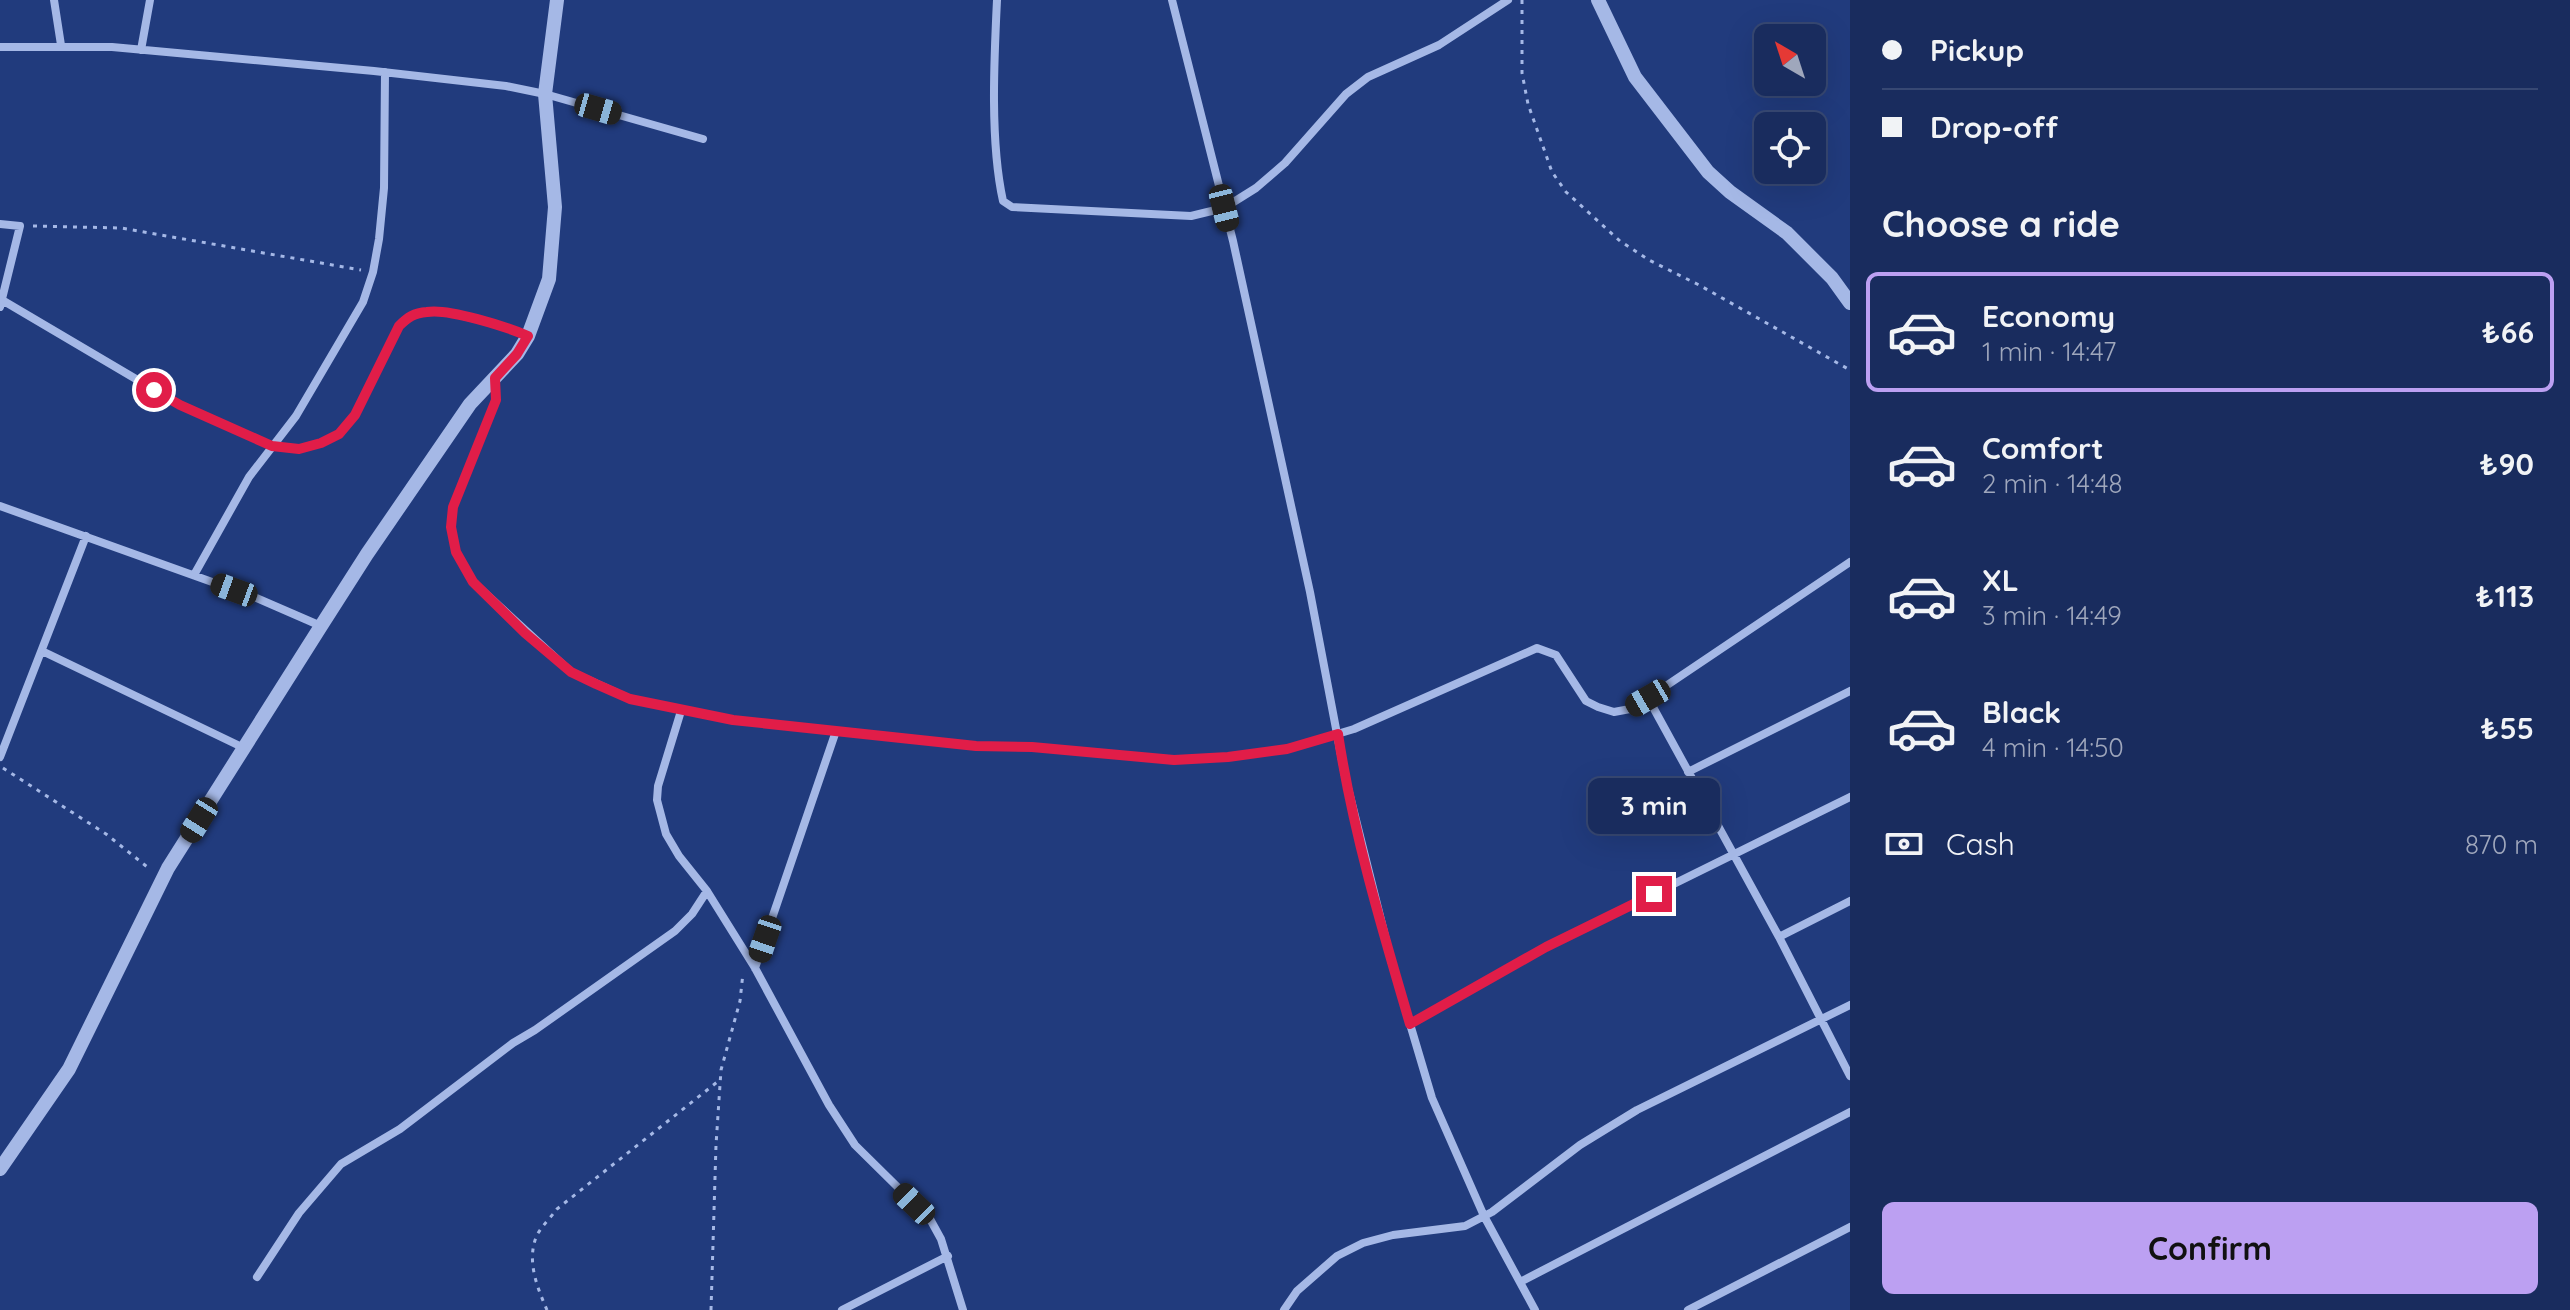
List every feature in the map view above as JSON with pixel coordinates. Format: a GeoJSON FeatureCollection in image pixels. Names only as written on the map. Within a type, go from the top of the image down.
{"type":"FeatureCollection","features":[{"type":"Feature","properties":{"kind":"street"},"geometry":{"type":"LineString","coordinates":[[54,0],[61,45]]}},
{"type":"Feature","properties":{"kind":"street"},"geometry":{"type":"LineString","coordinates":[[141,50],[150,0]]}},
{"type":"Feature","properties":{"kind":"street"},"geometry":{"type":"LineString","coordinates":[[0,1169],[69,1069],[163,879],[321,626],[470,404],[517,354],[528,336],[549,279],[555,207],[545,94],[557,0]]}},
{"type":"Feature","properties":{"kind":"street"},"geometry":{"type":"LineString","coordinates":[[997,0],[995,75],[998,180],[1003,201],[1012,207],[1191,216],[1224,208],[1256,188],[1285,163],[1346,94],[1368,77],[1439,45],[1508,0]]}},
{"type":"Feature","properties":{"kind":"street"},"geometry":{"type":"LineString","coordinates":[[1172,0],[1224,208],[1310,592],[1349,791],[1391,960],[1432,1098],[1484,1216],[1535,1310]]}},
{"type":"Feature","properties":{"kind":"street"},"geometry":{"type":"LineString","coordinates":[[1598,0],[1635,77],[1708,172],[1787,233],[1832,278],[1850,303]]}},
{"type":"Feature","properties":{"kind":"street"},"geometry":{"type":"LineString","coordinates":[[0,47],[61,45],[141,50],[506,86],[545,94],[703,139]]}},
{"type":"Feature","properties":{"kind":"street"},"geometry":{"type":"LineString","coordinates":[[194,575],[249,477],[296,416],[363,302],[373,272],[384,188],[385,72]]}},
{"type":"Feature","properties":{"kind":"street"},"geometry":{"type":"LineString","coordinates":[[0,224],[20,226],[1,303],[180,405],[272,446],[299,449],[339,434],[355,415],[399,326],[409,316],[430,311],[505,326],[528,336]]}},
{"type":"Feature","properties":{"kind":"street"},"geometry":{"type":"LineString","coordinates":[[495,378],[493,411],[453,507],[451,527],[456,552],[473,582],[571,672],[630,699],[733,720],[976,746],[1032,747],[1174,760],[1228,757],[1287,749],[1354,729],[1537,648],[1556,655],[1586,701],[1614,712],[1630,709],[1648,698],[1850,562]]}},
{"type":"Feature","properties":{"kind":"street"},"geometry":{"type":"LineString","coordinates":[[0,506],[194,575],[321,626]]}},
{"type":"Feature","properties":{"kind":"street"},"geometry":{"type":"LineString","coordinates":[[0,757],[86,536]]}},
{"type":"Feature","properties":{"kind":"street"},"geometry":{"type":"LineString","coordinates":[[42,651],[244,748]]}},
{"type":"Feature","properties":{"kind":"street"},"geometry":{"type":"LineString","coordinates":[[1688,772],[1850,691]]}},
{"type":"Feature","properties":{"kind":"street"},"geometry":{"type":"LineString","coordinates":[[1648,698],[1779,937],[1850,1076]]}},
{"type":"Feature","properties":{"kind":"street"},"geometry":{"type":"LineString","coordinates":[[681,711],[658,786],[657,800],[666,834],[707,891],[755,968],[829,1105],[855,1145],[930,1219],[948,1256],[963,1310]]}},
{"type":"Feature","properties":{"kind":"street"},"geometry":{"type":"LineString","coordinates":[[755,968],[836,731]]}},
{"type":"Feature","properties":{"kind":"street"},"geometry":{"type":"LineString","coordinates":[[1410,1024],[1546,947],[1850,797]]}},
{"type":"Feature","properties":{"kind":"street"},"geometry":{"type":"LineString","coordinates":[[257,1277],[299,1213],[341,1164],[400,1129],[513,1043],[675,931],[692,914],[707,891]]}},
{"type":"Feature","properties":{"kind":"street"},"geometry":{"type":"LineString","coordinates":[[1779,937],[1850,901]]}},
{"type":"Feature","properties":{"kind":"street"},"geometry":{"type":"LineString","coordinates":[[1284,1310],[1297,1291],[1337,1256],[1363,1243],[1393,1235],[1465,1226],[1484,1216],[1580,1145],[1637,1110],[1850,1005]]}},
{"type":"Feature","properties":{"kind":"street"},"geometry":{"type":"LineString","coordinates":[[1520,1282],[1850,1112]]}},
{"type":"Feature","properties":{"kind":"street"},"geometry":{"type":"LineString","coordinates":[[1688,1310],[1850,1227]]}},
{"type":"Feature","properties":{"kind":"street"},"geometry":{"type":"LineString","coordinates":[[842,1310],[948,1256]]}},
{"type":"Feature","properties":{"kind":"path"},"geometry":{"type":"LineString","coordinates":[[1522,0],[1522,73],[1528,104],[1552,172],[1566,192],[1620,241],[1649,260],[1711,291],[1850,370]]}},
{"type":"Feature","properties":{"kind":"path"},"geometry":{"type":"LineString","coordinates":[[20,226],[121,228],[373,272]]}},
{"type":"Feature","properties":{"kind":"path"},"geometry":{"type":"LineString","coordinates":[[0,765],[106,834],[163,879]]}},
{"type":"Feature","properties":{"kind":"path"},"geometry":{"type":"LineString","coordinates":[[711,1310],[721,1079],[740,1001],[745,953]]}},
{"type":"Feature","properties":{"kind":"path"},"geometry":{"type":"LineString","coordinates":[[547,1310],[535,1281],[532,1255],[537,1235],[557,1209],[721,1079]]}},
{"type":"Feature","properties":{"kind":"route"},"geometry":{"type":"LineString","coordinates":[[154,390],[180,405],[272,446],[299,449],[339,434],[355,415],[399,326],[409,316],[430,311],[505,326],[528,336],[517,354],[495,378],[496,400],[489,423],[453,507],[451,527],[456,552],[473,582],[571,672],[630,699],[733,720],[976,746],[1032,747],[1174,760],[1287,749],[1338,734],[1345,776],[1410,1024],[1546,947],[1654,894]]}}]}
